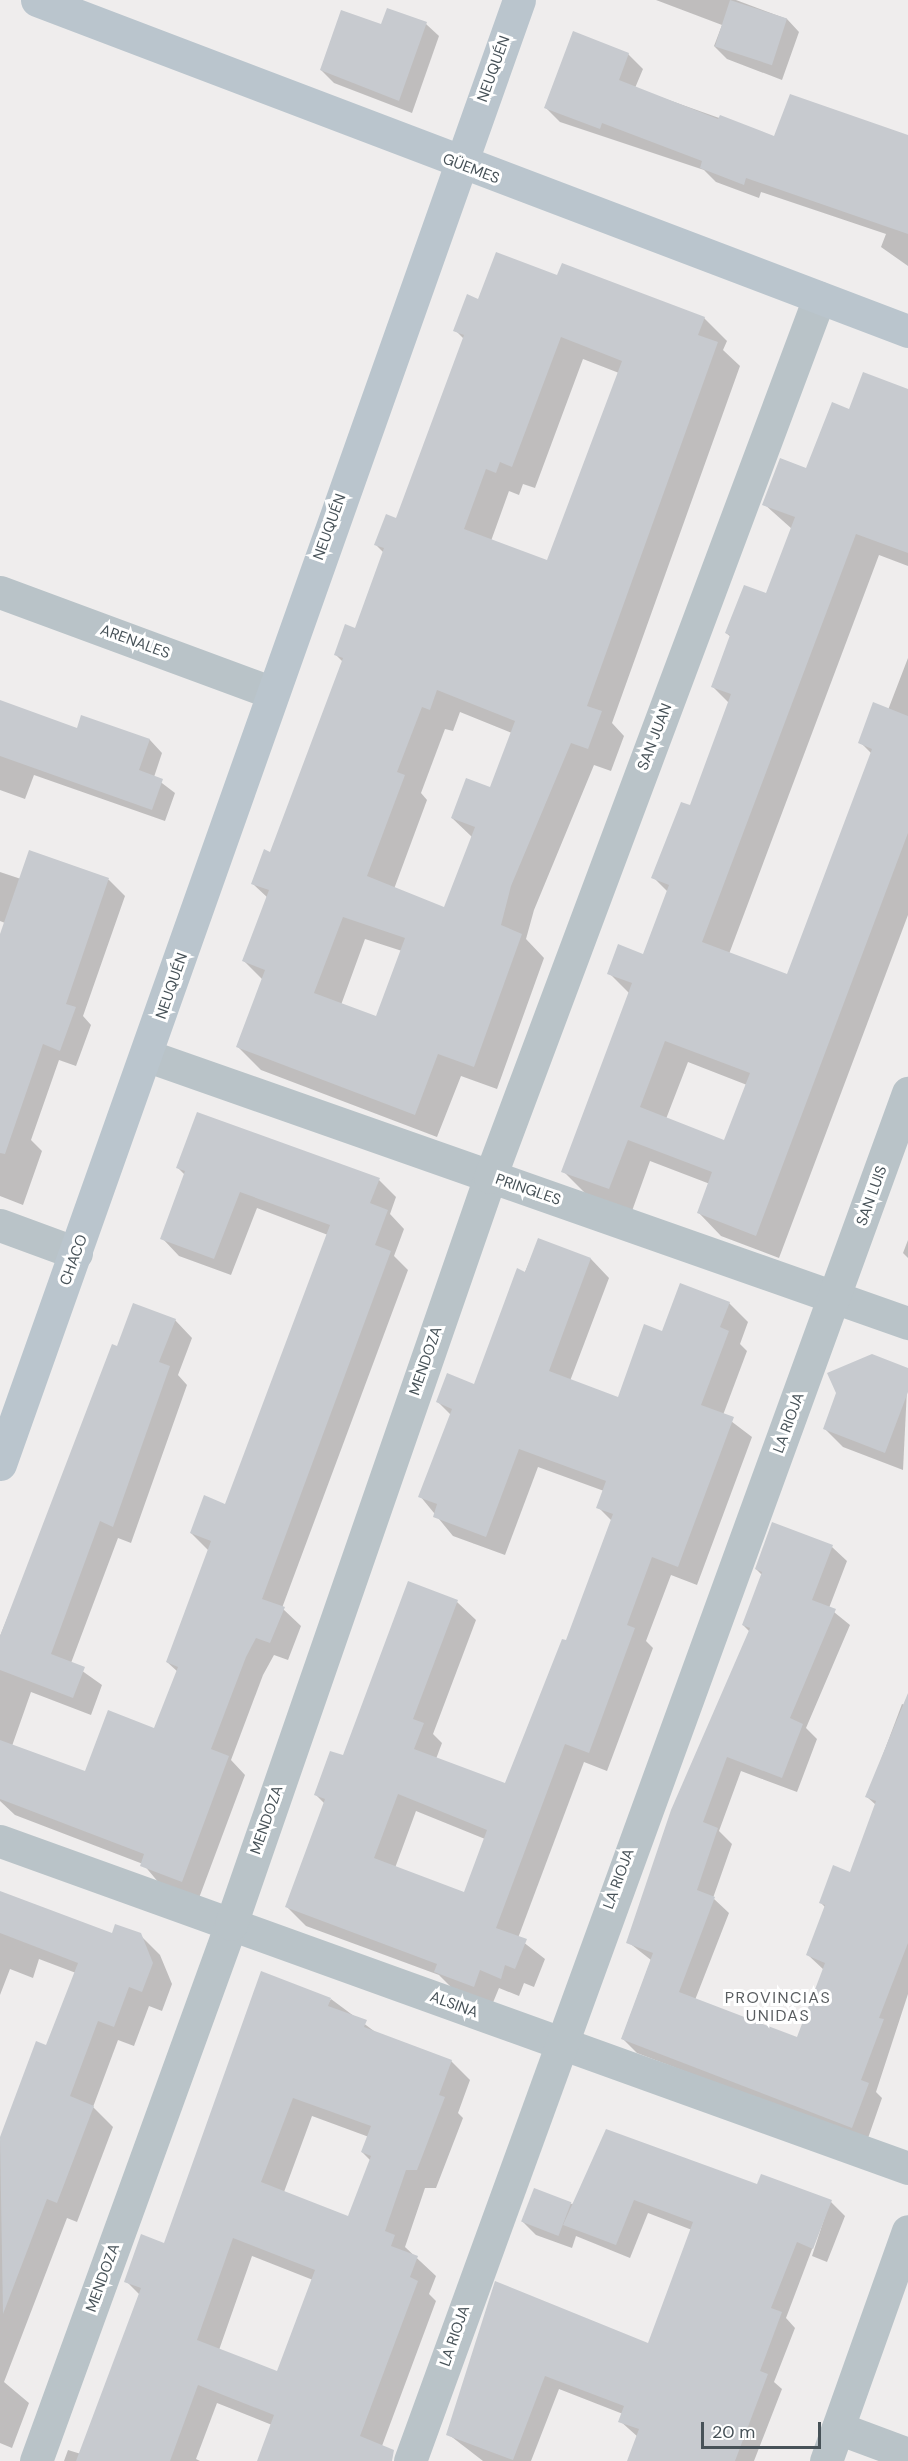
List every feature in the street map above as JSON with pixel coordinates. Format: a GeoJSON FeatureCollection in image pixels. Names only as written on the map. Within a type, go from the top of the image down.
{"type":"FeatureCollection","features":[{"type":"Feature","properties":{"kind":"main road","name":"GÜEMES"},"geometry":{"type":"LineString","coordinates":[[37,0],[460,165],[908,331]]}},
{"type":"Feature","properties":{"kind":"main road","name":"NEUQUÉN"},"geometry":{"type":"LineString","coordinates":[[148,1056],[271,692],[519,0]]}},
{"type":"Feature","properties":{"kind":"main road","name":"CHACO"},"geometry":{"type":"LineString","coordinates":[[0,1464],[148,1056]]}},
{"type":"Feature","properties":{"kind":"street","name":"SAN JUAN"},"geometry":{"type":"LineString","coordinates":[[490,1176],[819,298]]}},
{"type":"Feature","properties":{"kind":"street","name":"ARENALES"},"geometry":{"type":"LineString","coordinates":[[0,592],[271,692]]}},
{"type":"Feature","properties":{"kind":"street","name":"PRINGLES"},"geometry":{"type":"LineString","coordinates":[[148,1056],[908,1323]]}},
{"type":"Feature","properties":{"kind":"street","name":"SAN LUIS"},"geometry":{"type":"LineString","coordinates":[[835,1299],[908,1093]]}},
{"type":"Feature","properties":{"kind":"street","name":"MENDOZA"},"geometry":{"type":"LineString","coordinates":[[36,2461],[231,1924],[490,1176]]}},
{"type":"Feature","properties":{"kind":"street"},"geometry":{"type":"LineString","coordinates":[[0,1225],[76,1253]]}},
{"type":"Feature","properties":{"kind":"street","name":"LA RIOJA"},"geometry":{"type":"LineString","coordinates":[[410,2461],[558,2043],[835,1299]]}},
{"type":"Feature","properties":{"kind":"street","name":"ALSINA"},"geometry":{"type":"LineString","coordinates":[[0,1841],[908,2168]]}},
{"type":"Feature","properties":{"kind":"street"},"geometry":{"type":"LineString","coordinates":[[826,2461],[908,2231]]}},
{"type":"Feature","properties":{"kind":"street"},"geometry":{"type":"LineString","coordinates":[[838,2428],[908,2454]]}},
{"type":"Feature","properties":{"kind":"building"},"geometry":{"type":"Polygon","coordinates":[[[730,0],[787,19],[772,65],[715,47],[730,0]]]}},
{"type":"Feature","properties":{"kind":"building"},"geometry":{"type":"Polygon","coordinates":[[[387,8],[427,22],[399,101],[320,70],[341,10],[381,24],[387,8]]]}},
{"type":"Feature","properties":{"kind":"building"},"geometry":{"type":"Polygon","coordinates":[[[573,31],[629,53],[619,80],[718,119],[720,115],[774,136],[790,94],[908,135],[908,234],[746,178],[744,185],[700,168],[702,161],[602,123],[600,129],[544,108],[573,31]]]}},
{"type":"Feature","properties":{"kind":"building"},"geometry":{"type":"Polygon","coordinates":[[[496,252],[557,275],[562,263],[705,317],[698,335],[718,342],[587,706],[602,711],[588,749],[571,743],[511,886],[501,925],[522,934],[474,1067],[438,1054],[415,1115],[236,1047],[265,970],[242,961],[269,890],[251,884],[264,849],[270,852],[343,658],[334,655],[345,624],[355,628],[384,548],[374,545],[386,514],[396,518],[464,335],[453,331],[467,294],[478,299],[496,252]],[[561,337],[512,467],[500,462],[496,473],[486,469],[464,529],[547,560],[622,361],[561,337]],[[437,690],[430,710],[422,707],[397,772],[405,775],[367,876],[444,907],[475,827],[451,818],[466,778],[490,787],[515,721],[437,690]],[[343,917],[314,993],[376,1016],[405,938],[343,917]]]}},
{"type":"Feature","properties":{"kind":"building"},"geometry":{"type":"Polygon","coordinates":[[[863,372],[908,389],[908,553],[856,534],[702,942],[787,974],[872,749],[858,743],[873,702],[908,716],[908,833],[756,1236],[697,1213],[712,1172],[628,1140],[609,1189],[561,1172],[632,983],[607,974],[618,944],[643,954],[669,885],[651,878],[681,802],[690,805],[731,694],[711,687],[730,635],[725,633],[744,585],[766,593],[795,517],[762,505],[780,458],[806,468],[832,402],[849,409],[863,372]],[[665,1041],[640,1107],[724,1140],[750,1073],[665,1041]]]}},
{"type":"Feature","properties":{"kind":"building"},"geometry":{"type":"Polygon","coordinates":[[[0,700],[77,728],[81,715],[150,739],[139,770],[163,779],[152,810],[0,756],[0,700]]]}},
{"type":"Feature","properties":{"kind":"building"},"geometry":{"type":"Polygon","coordinates":[[[29,850],[109,878],[66,1004],[76,1007],[60,1051],[43,1044],[5,1154],[0,1153],[0,934],[29,850]]]}},
{"type":"Feature","properties":{"kind":"building"},"geometry":{"type":"Polygon","coordinates":[[[197,1112],[380,1178],[370,1203],[388,1210],[375,1245],[391,1251],[262,1599],[285,1607],[270,1643],[256,1638],[246,1657],[211,1749],[229,1756],[182,1882],[140,1866],[144,1854],[0,1799],[0,1740],[85,1771],[108,1710],[154,1728],[178,1667],[166,1662],[211,1541],[190,1533],[204,1495],[225,1504],[330,1225],[240,1192],[214,1259],[160,1239],[185,1171],[176,1168],[197,1112]]]}},
{"type":"Feature","properties":{"kind":"building"},"geometry":{"type":"Polygon","coordinates":[[[538,1238],[591,1258],[549,1371],[618,1397],[644,1324],[662,1331],[680,1283],[730,1302],[720,1327],[729,1331],[701,1405],[734,1417],[678,1567],[652,1557],[627,1625],[635,1628],[589,1753],[565,1744],[496,1928],[527,1939],[515,1969],[505,1965],[501,1979],[480,1970],[474,1987],[434,1972],[437,1964],[285,1907],[325,1799],[314,1795],[330,1751],[343,1755],[408,1581],[458,1600],[413,1719],[424,1723],[414,1749],[505,1783],[562,1639],[566,1640],[613,1514],[596,1508],[606,1481],[519,1449],[486,1537],[433,1517],[437,1504],[418,1497],[452,1409],[436,1402],[447,1373],[474,1384],[517,1268],[525,1272],[538,1238]],[[398,1794],[374,1858],[464,1892],[487,1830],[398,1794]]]}},
{"type":"Feature","properties":{"kind":"building"},"geometry":{"type":"Polygon","coordinates":[[[133,1303],[176,1319],[159,1362],[170,1366],[113,1527],[100,1521],[51,1654],[85,1667],[73,1698],[0,1670],[0,1636],[112,1344],[117,1346],[133,1303]]]}},
{"type":"Feature","properties":{"kind":"building"},"geometry":{"type":"Polygon","coordinates":[[[872,1354],[908,1368],[908,1392],[885,1453],[823,1429],[836,1393],[827,1373],[872,1354]]]}},
{"type":"Feature","properties":{"kind":"building"},"geometry":{"type":"Polygon","coordinates":[[[772,1522],[833,1545],[812,1600],[836,1609],[790,1718],[803,1724],[782,1778],[727,1757],[703,1822],[718,1828],[697,1890],[715,1897],[679,1992],[797,2037],[825,1963],[806,1955],[825,1905],[819,1903],[833,1865],[850,1872],[876,1801],[865,1797],[908,1693],[908,1943],[879,2018],[884,2019],[861,2080],[869,2083],[852,2128],[621,2039],[653,1953],[626,1943],[671,1810],[750,1628],[742,1625],[762,1572],[755,1569],[772,1522]]]}},
{"type":"Feature","properties":{"kind":"building"},"geometry":{"type":"Polygon","coordinates":[[[0,1891],[112,1933],[115,1924],[141,1933],[153,1963],[142,1992],[129,1987],[114,2027],[98,2021],[70,2096],[94,2106],[57,2203],[47,2199],[3,2314],[0,2137],[36,2041],[46,2045],[78,1963],[0,1933],[0,1891]]]}},
{"type":"Feature","properties":{"kind":"building"},"geometry":{"type":"Polygon","coordinates":[[[261,1971],[331,1998],[328,2006],[367,2020],[364,2027],[452,2060],[439,2095],[445,2097],[417,2170],[406,2170],[385,2231],[395,2235],[391,2246],[418,2256],[410,2277],[418,2281],[360,2436],[394,2450],[392,2461],[257,2461],[274,2415],[198,2385],[170,2461],[76,2461],[141,2288],[124,2282],[141,2234],[164,2243],[261,1971]],[[293,2098],[261,2182],[348,2216],[371,2156],[361,2152],[371,2126],[293,2098]],[[233,2238],[197,2340],[277,2371],[315,2270],[233,2238]]]}},
{"type":"Feature","properties":{"kind":"building"},"geometry":{"type":"Polygon","coordinates":[[[606,2129],[757,2184],[761,2174],[832,2200],[813,2249],[797,2242],[771,2308],[782,2312],[760,2371],[768,2374],[735,2461],[627,2461],[639,2429],[618,2422],[624,2406],[545,2376],[513,2460],[446,2435],[495,2281],[648,2343],[693,2222],[634,2200],[616,2245],[563,2225],[606,2129]]]}},
{"type":"Feature","properties":{"kind":"building"},"geometry":{"type":"Polygon","coordinates":[[[534,2188],[571,2202],[558,2236],[521,2222],[534,2188]]]}},
{"type":"Feature","properties":{"kind":"district","name":"PROVINCIAS UNIDAS"},"geometry":{"type":"Point","coordinates":[778,2007]}}]}
